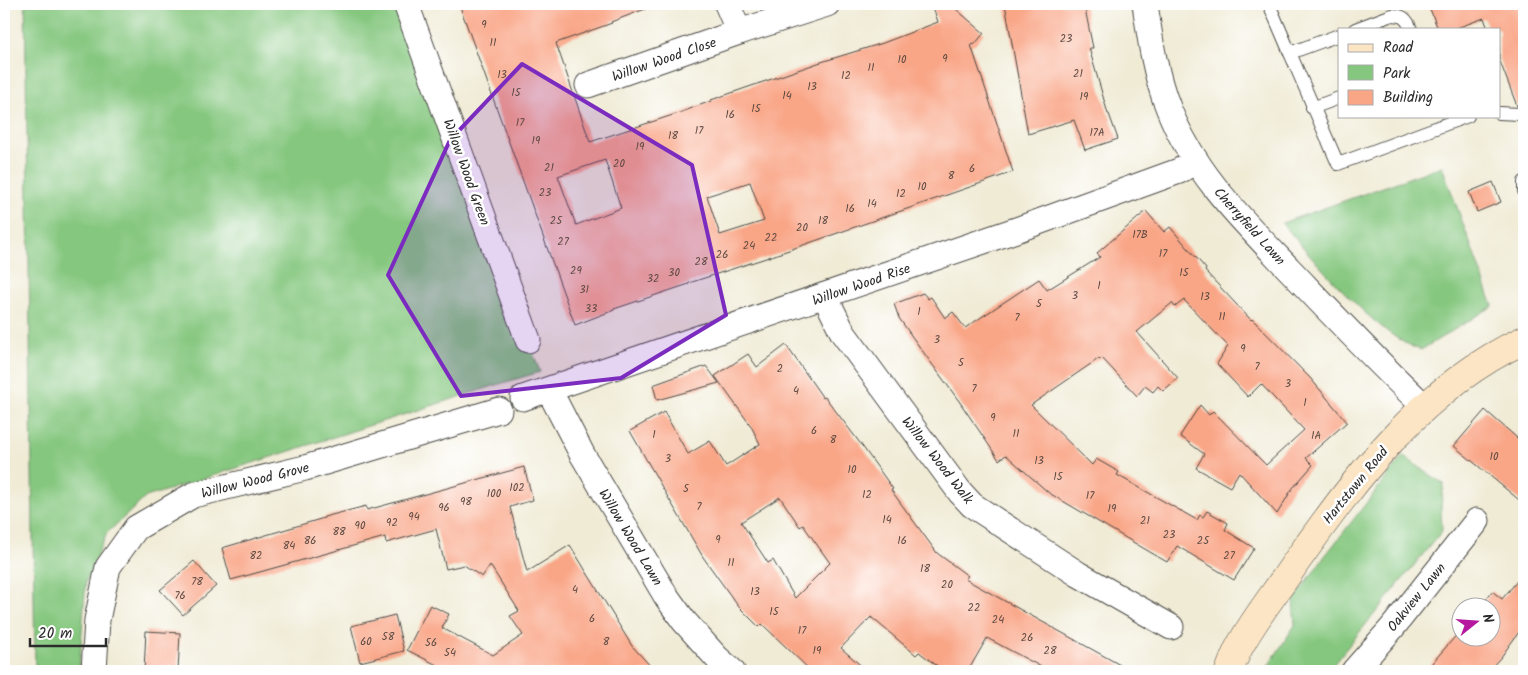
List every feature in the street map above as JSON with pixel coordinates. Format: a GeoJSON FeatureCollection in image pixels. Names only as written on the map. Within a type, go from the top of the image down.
{"type":"FeatureCollection","features":[{"type":"Feature","properties":{"kind":"street","name":"Willow Wood Green"},"geometry":{"type":"LineString","coordinates":[[406,4],[528,340]]}},
{"type":"Feature","properties":{"kind":"street"},"geometry":{"type":"LineString","coordinates":[[728,4],[739,32]]}},
{"type":"Feature","properties":{"kind":"street","name":"Willow Wood Close"},"geometry":{"type":"LineString","coordinates":[[588,85],[739,32],[827,4]]}},
{"type":"Feature","properties":{"kind":"street","name":"Cherryfield Lawn"},"geometry":{"type":"LineString","coordinates":[[1145,4],[1153,55],[1167,106],[1196,161],[1215,188],[1253,231],[1359,342],[1425,407]]}},
{"type":"Feature","properties":{"kind":"street","name":"Willow Wood Rise"},"geometry":{"type":"LineString","coordinates":[[523,398],[1115,196],[1180,171],[1196,161]]}},
{"type":"Feature","properties":{"kind":"street","name":"Willow Wood Walk"},"geometry":{"type":"LineString","coordinates":[[825,296],[843,333],[960,492],[972,505],[1078,574],[1171,627]]}},
{"type":"Feature","properties":{"kind":"street","name":"Hartstown Road"},"geometry":{"type":"LineString","coordinates":[[1229,671],[1242,643],[1309,545],[1392,439],[1458,379],[1487,359],[1524,340]]}},
{"type":"Feature","properties":{"kind":"street","name":"Willow Wood Lawn"},"geometry":{"type":"LineString","coordinates":[[549,390],[587,462],[666,596],[684,621],[715,656],[732,671]]}},
{"type":"Feature","properties":{"kind":"street","name":"Willow Wood Grove"},"geometry":{"type":"LineString","coordinates":[[94,671],[97,620],[108,567],[136,528],[193,495],[305,468],[499,410]]}},
{"type":"Feature","properties":{"kind":"street","name":"Oakview Lawn"},"geometry":{"type":"LineString","coordinates":[[1354,671],[1392,628],[1477,520]]}},
{"type":"Feature","properties":{"kind":"lane"},"geometry":{"type":"LineString","coordinates":[[1269,4],[1312,108],[1338,164],[1463,118]]}},
{"type":"Feature","properties":{"kind":"lane"},"geometry":{"type":"LineString","coordinates":[[1358,28],[1392,15],[1404,16],[1411,28]]}},
{"type":"Feature","properties":{"kind":"lane"},"geometry":{"type":"LineString","coordinates":[[1290,53],[1338,35]]}},
{"type":"Feature","properties":{"kind":"lane"},"geometry":{"type":"LineString","coordinates":[[1312,108],[1338,98]]}},
{"type":"Feature","properties":{"kind":"lane"},"geometry":{"type":"LineString","coordinates":[[1500,113],[1520,114],[1524,112]]}},
{"type":"Feature","properties":{"kind":"lane"},"geometry":{"type":"LineString","coordinates":[[1524,182],[1524,191]]}},
{"type":"Feature","properties":{"kind":"highlighted area"},"geometry":{"type":"Polygon","coordinates":[[[522,64],[692,165],[726,315],[621,378],[461,396],[388,275],[450,140],[522,64]]]}},
{"type":"Feature","properties":{"kind":"green space"},"geometry":{"type":"Polygon","coordinates":[[[25,4],[402,4],[540,372],[146,497],[107,533],[86,581],[79,671],[35,671],[25,4]]]}},
{"type":"Feature","properties":{"kind":"green space"},"geometry":{"type":"Polygon","coordinates":[[[1442,166],[1493,306],[1421,350],[1404,343],[1366,314],[1282,223],[1442,166]]]}},
{"type":"Feature","properties":{"kind":"green space"},"geometry":{"type":"Polygon","coordinates":[[[1403,456],[1444,484],[1441,505],[1442,531],[1328,671],[1265,671],[1295,625],[1293,601],[1321,561],[1403,456]]]}},
{"type":"Feature","properties":{"kind":"green space"},"geometry":{"type":"Polygon","coordinates":[[[1248,666],[1265,671],[1246,671],[1248,666]]]}},
{"type":"Feature","properties":{"kind":"building"},"geometry":{"type":"Polygon","coordinates":[[[459,4],[653,4],[653,6],[612,23],[556,43],[590,142],[679,113],[818,63],[883,43],[938,22],[932,4],[950,4],[984,33],[975,44],[971,45],[1013,172],[614,309],[575,325],[459,4]],[[605,160],[558,176],[576,225],[621,208],[605,160]],[[750,182],[707,196],[720,235],[764,221],[750,182]]]}},
{"type":"Feature","properties":{"kind":"building"},"geometry":{"type":"Polygon","coordinates":[[[1005,4],[1084,4],[1093,48],[1089,48],[1108,114],[1118,139],[1085,150],[1074,120],[1028,134],[1005,4]]]}},
{"type":"Feature","properties":{"kind":"building"},"geometry":{"type":"Polygon","coordinates":[[[1428,4],[1524,4],[1524,104],[1517,106],[1500,62],[1500,28],[1488,28],[1484,18],[1457,28],[1438,28],[1428,4]]]}},
{"type":"Feature","properties":{"kind":"building"},"geometry":{"type":"Polygon","coordinates":[[[1493,182],[1501,202],[1477,212],[1469,192],[1493,182]]]}},
{"type":"Feature","properties":{"kind":"building"},"geometry":{"type":"Polygon","coordinates":[[[1146,211],[1164,232],[1170,227],[1206,269],[1205,271],[1311,379],[1347,422],[1306,458],[1313,465],[1292,489],[1277,514],[1239,472],[1230,487],[1196,468],[1204,454],[1180,436],[1200,405],[1209,415],[1213,411],[1266,465],[1304,430],[1261,384],[1248,397],[1217,364],[1228,346],[1184,300],[1175,307],[1172,303],[1137,332],[1178,378],[1163,391],[1158,386],[1153,392],[1145,386],[1137,396],[1102,358],[1031,405],[1092,465],[1096,459],[1119,472],[1117,475],[1197,520],[1200,515],[1203,517],[1207,511],[1228,523],[1225,530],[1254,548],[1234,580],[1177,546],[1167,562],[1049,493],[1006,455],[999,460],[899,318],[894,304],[923,293],[928,299],[931,297],[945,318],[953,312],[965,328],[1039,279],[1047,290],[1100,257],[1097,253],[1146,211]]]}},
{"type":"Feature","properties":{"kind":"building"},"geometry":{"type":"Polygon","coordinates":[[[786,345],[823,398],[825,397],[860,443],[893,489],[891,490],[937,553],[968,576],[965,579],[1131,671],[1049,671],[987,638],[968,671],[944,671],[919,652],[916,655],[871,617],[841,648],[867,671],[811,671],[762,624],[759,627],[738,606],[703,557],[630,431],[664,412],[688,454],[710,441],[726,466],[760,444],[751,426],[715,376],[748,354],[757,367],[786,345]],[[780,497],[741,522],[768,563],[773,560],[795,598],[830,563],[803,525],[800,527],[780,497]]]}},
{"type":"Feature","properties":{"kind":"building"},"geometry":{"type":"Polygon","coordinates":[[[706,366],[719,383],[657,400],[653,385],[706,366]]]}},
{"type":"Feature","properties":{"kind":"building"},"geometry":{"type":"Polygon","coordinates":[[[1485,410],[1524,444],[1524,504],[1454,446],[1485,410]]]}},
{"type":"Feature","properties":{"kind":"building"},"geometry":{"type":"Polygon","coordinates":[[[524,467],[533,500],[510,507],[527,572],[570,545],[632,646],[655,671],[449,671],[407,650],[430,605],[449,614],[442,628],[493,655],[523,635],[510,616],[519,611],[490,565],[482,577],[464,565],[446,569],[436,529],[386,543],[385,537],[231,580],[222,548],[324,517],[366,506],[367,510],[524,467]]]}},
{"type":"Feature","properties":{"kind":"building"},"geometry":{"type":"Polygon","coordinates":[[[194,561],[216,586],[183,615],[160,590],[194,561]]]}},
{"type":"Feature","properties":{"kind":"building"},"geometry":{"type":"Polygon","coordinates":[[[1524,573],[1524,625],[1501,657],[1488,671],[1425,671],[1450,642],[1450,648],[1500,648],[1500,598],[1487,598],[1492,591],[1502,599],[1524,573]]]}},
{"type":"Feature","properties":{"kind":"building"},"geometry":{"type":"Polygon","coordinates":[[[395,615],[404,651],[360,662],[351,626],[395,615]]]}},
{"type":"Feature","properties":{"kind":"building"},"geometry":{"type":"Polygon","coordinates":[[[146,631],[180,633],[178,671],[144,671],[146,631]]]}}]}
